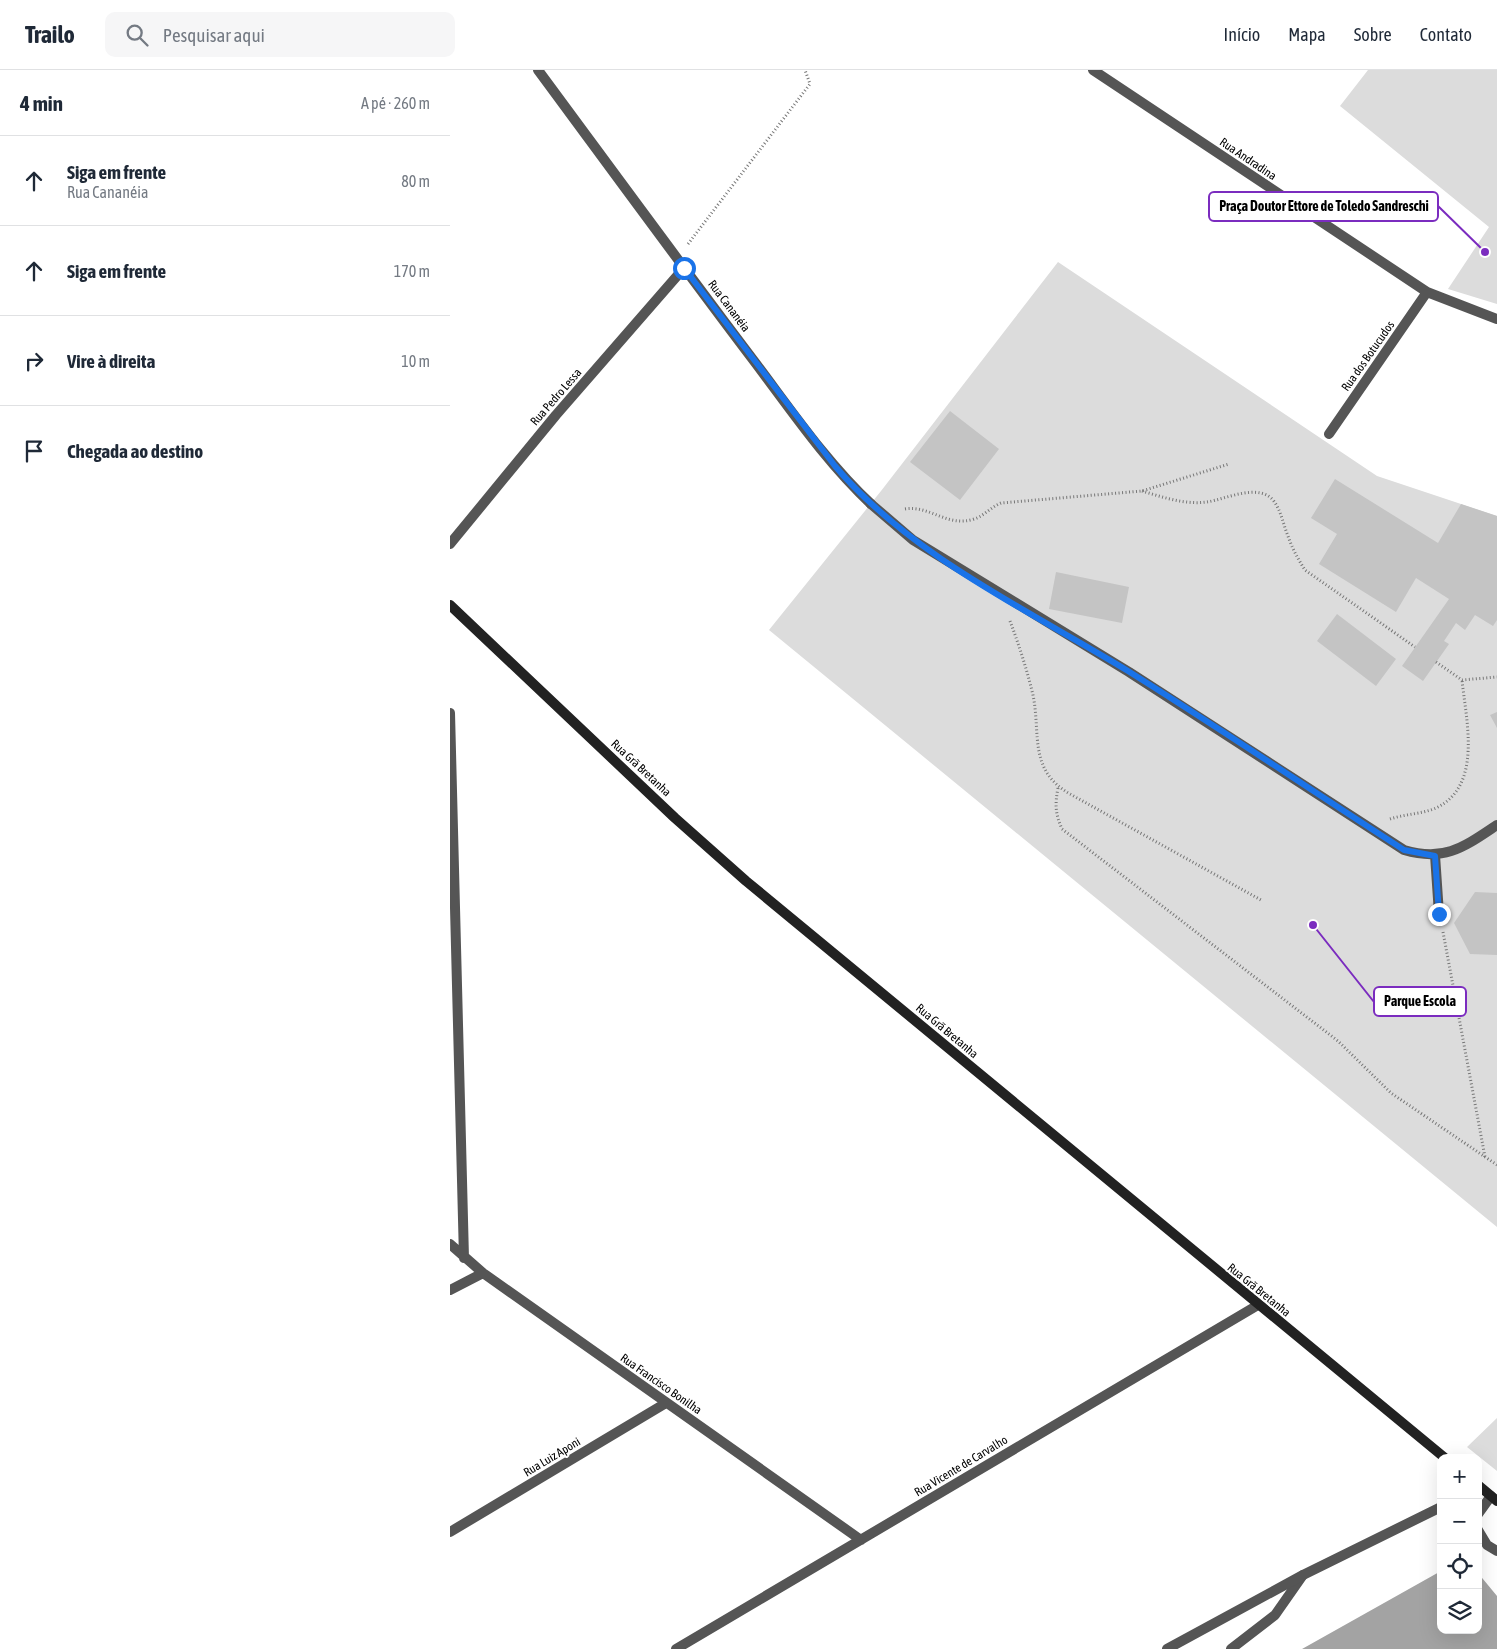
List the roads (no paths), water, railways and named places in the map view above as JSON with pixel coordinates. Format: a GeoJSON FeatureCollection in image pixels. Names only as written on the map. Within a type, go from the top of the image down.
{"type":"FeatureCollection","features":[{"type":"Feature","properties":{"kind":"street","name":"Rua Cananéia"},"geometry":{"type":"LineString","coordinates":[[538,70],[684,268],[835,466],[870,504],[913,540],[1000,595],[1129,672],[1404,850],[1435,856]]}},
{"type":"Feature","properties":{"kind":"street","name":"Rua Andradina"},"geometry":{"type":"LineString","coordinates":[[1093,70],[1427,292],[1497,320]]}},
{"type":"Feature","properties":{"kind":"street","name":"Rua Pedro Lessa"},"geometry":{"type":"LineString","coordinates":[[450,544],[563,408],[684,268]]}},
{"type":"Feature","properties":{"kind":"street","name":"Rua dos Botucudos"},"geometry":{"type":"LineString","coordinates":[[1329,434],[1427,292]]}},
{"type":"Feature","properties":{"kind":"street","name":"Rua Grã Bretanha"},"geometry":{"type":"LineString","coordinates":[[450,605],[668,811],[746,881],[1440,1454]]}},
{"type":"Feature","properties":{"kind":"street"},"geometry":{"type":"LineString","coordinates":[[450,713],[464,1258]]}},
{"type":"Feature","properties":{"kind":"street"},"geometry":{"type":"LineString","coordinates":[[1439,914],[1435,856],[1463,848],[1497,825]]}},
{"type":"Feature","properties":{"kind":"street","name":"Rua Francisco Bonilha"},"geometry":{"type":"LineString","coordinates":[[450,1244],[483,1273],[862,1540]]}},
{"type":"Feature","properties":{"kind":"street"},"geometry":{"type":"LineString","coordinates":[[450,1290],[483,1273]]}},
{"type":"Feature","properties":{"kind":"street","name":"Rua Vicente de Carvalho"},"geometry":{"type":"LineString","coordinates":[[676,1649],[1258,1305]]}},
{"type":"Feature","properties":{"kind":"street","name":"Rua Luiz Aponi"},"geometry":{"type":"LineString","coordinates":[[450,1532],[666,1403]]}},
{"type":"Feature","properties":{"kind":"street"},"geometry":{"type":"LineString","coordinates":[[1482,1488],[1494,1498],[1482,1510]]}},
{"type":"Feature","properties":{"kind":"street"},"geometry":{"type":"LineString","coordinates":[[1167,1649],[1303,1574],[1437,1509]]}},
{"type":"Feature","properties":{"kind":"street"},"geometry":{"type":"LineString","coordinates":[[1482,1537],[1487,1545],[1497,1551]]}},
{"type":"Feature","properties":{"kind":"street"},"geometry":{"type":"LineString","coordinates":[[1231,1649],[1275,1615],[1303,1574]]}},
{"type":"Feature","properties":{"kind":"place","name":"Praça Doutor Ettore de Toledo Sandreschi"},"geometry":{"type":"Point","coordinates":[1485,252]}},
{"type":"Feature","properties":{"kind":"place","name":"Parque Escola"},"geometry":{"type":"Point","coordinates":[1313,925]}}]}
